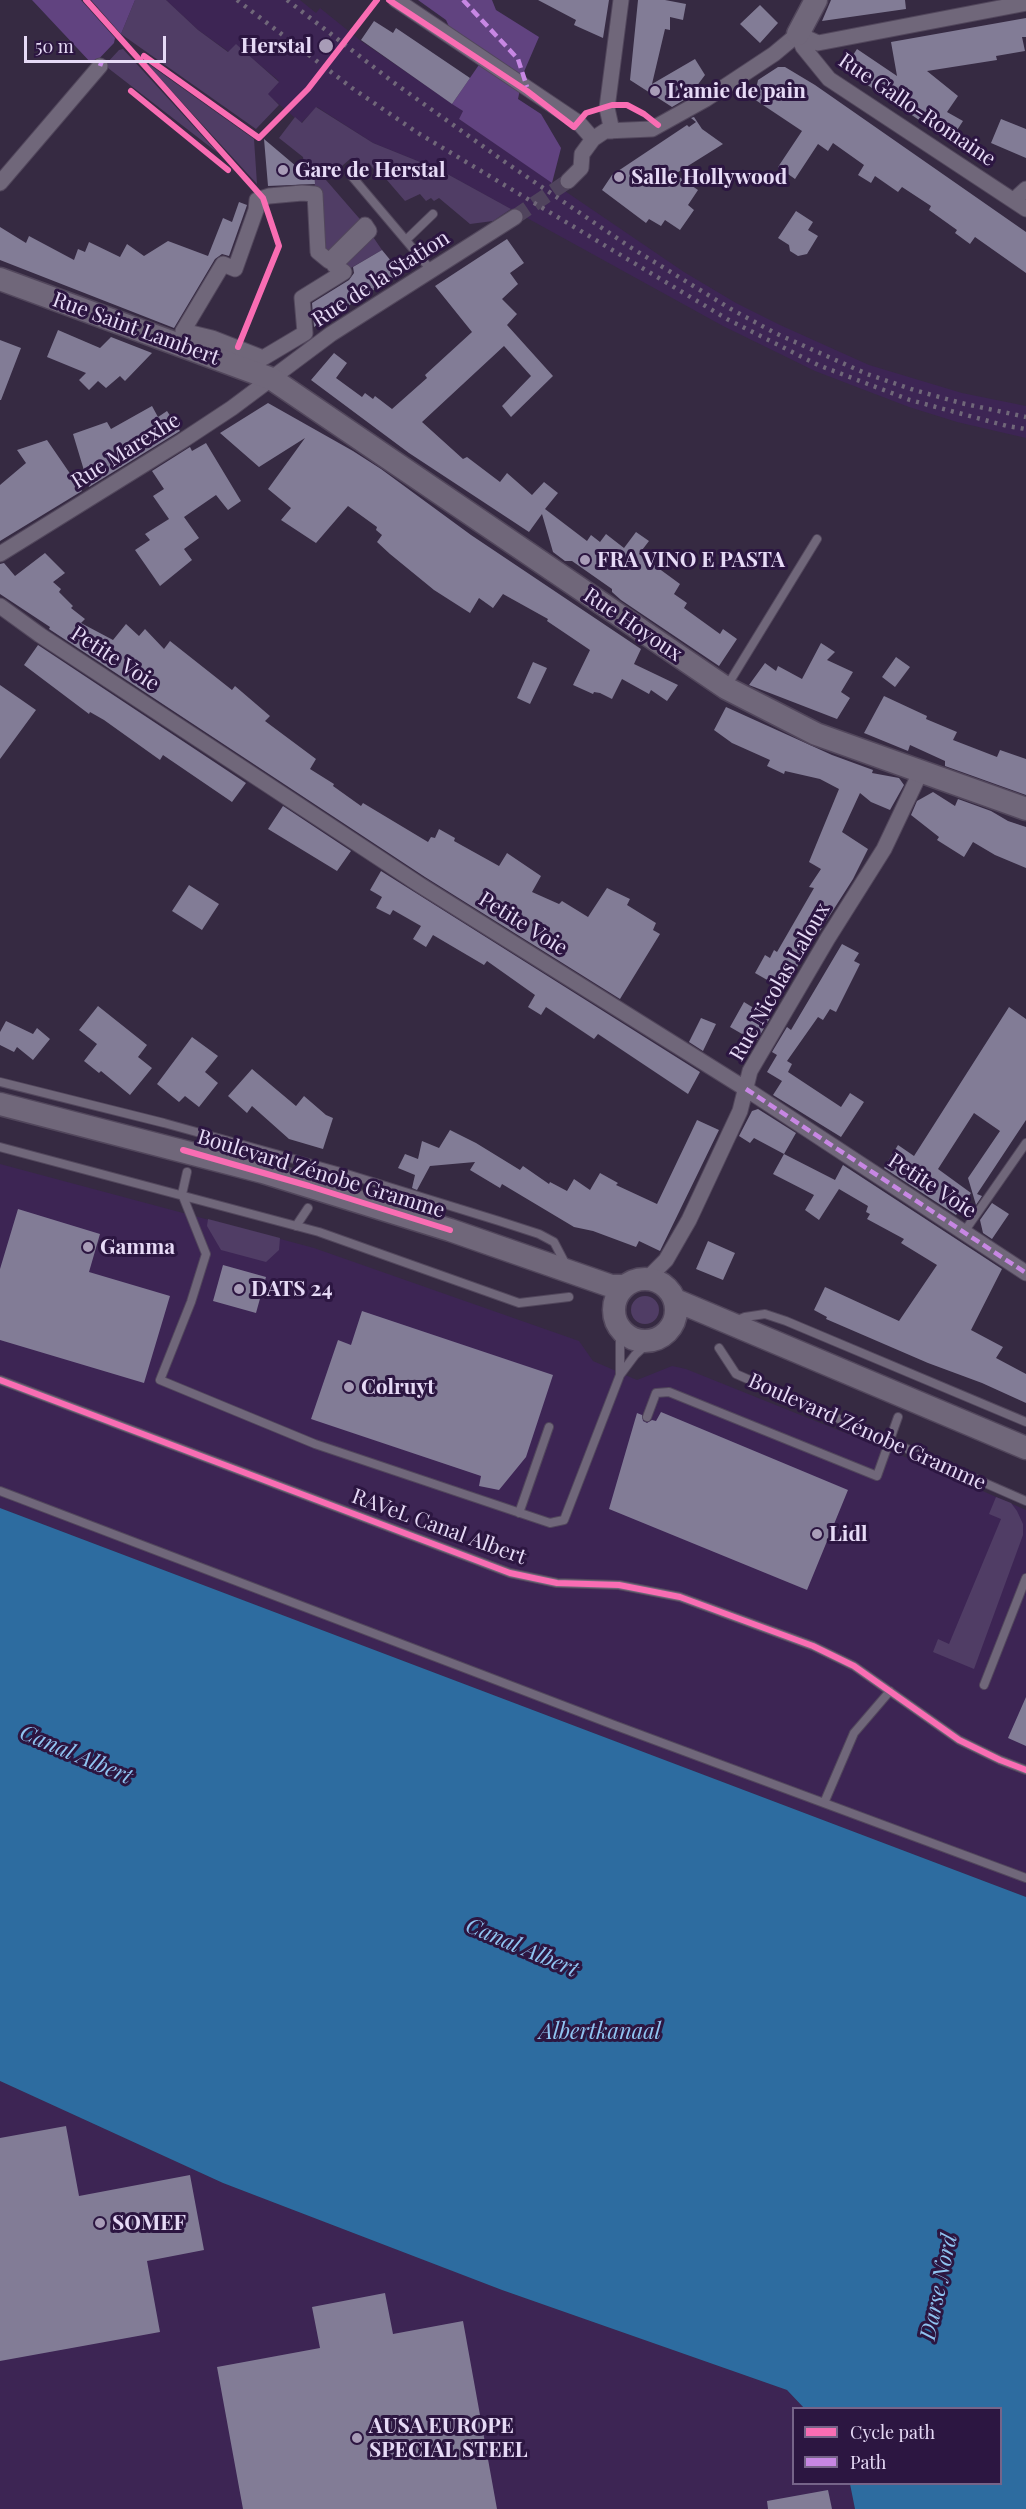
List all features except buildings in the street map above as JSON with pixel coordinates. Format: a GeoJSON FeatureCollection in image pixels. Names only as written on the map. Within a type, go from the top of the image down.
{"type":"FeatureCollection","features":[{"type":"Feature","properties":{"kind":"main road"},"geometry":{"type":"LineString","coordinates":[[798,34],[816,0]]}},
{"type":"Feature","properties":{"kind":"main road","name":"Rue Saint Lambert"},"geometry":{"type":"LineString","coordinates":[[0,279],[272,379]]}},
{"type":"Feature","properties":{"kind":"main road","name":"Rue Hoyoux"},"geometry":{"type":"LineString","coordinates":[[272,379],[726,688],[816,734],[1026,809]]}},
{"type":"Feature","properties":{"kind":"main road","name":"Boulevard Zénobe Gramme"},"geometry":{"type":"LineString","coordinates":[[0,1104],[272,1175],[450,1230],[611,1286],[624,1286],[639,1279],[654,1280],[666,1287],[675,1300],[1026,1448]]}},
{"type":"Feature","properties":{"kind":"main road"},"geometry":{"type":"LineString","coordinates":[[624,1286],[615,1300],[613,1311],[620,1330],[638,1341],[649,1342],[662,1337],[671,1328],[676,1318],[675,1300]]}},
{"type":"Feature","properties":{"kind":"street"},"geometry":{"type":"LineString","coordinates":[[396,0],[579,123],[593,139]]}},
{"type":"Feature","properties":{"kind":"street"},"geometry":{"type":"LineString","coordinates":[[612,131],[607,108],[621,0]]}},
{"type":"Feature","properties":{"kind":"street"},"geometry":{"type":"LineString","coordinates":[[568,181],[581,168],[582,153],[593,139],[605,132],[652,129],[715,93],[774,54],[798,34],[818,43],[1026,3]]}},
{"type":"Feature","properties":{"kind":"street","name":"Rue Gallo-Romaine"},"geometry":{"type":"LineString","coordinates":[[798,34],[802,47],[829,80],[1020,205]]}},
{"type":"Feature","properties":{"kind":"street"},"geometry":{"type":"LineString","coordinates":[[0,183],[100,66]]}},
{"type":"Feature","properties":{"kind":"street"},"geometry":{"type":"LineString","coordinates":[[1020,205],[1026,189]]}},
{"type":"Feature","properties":{"kind":"street"},"geometry":{"type":"LineString","coordinates":[[315,194],[318,252],[330,261],[365,225],[369,231],[334,265],[344,272],[302,298],[305,333],[263,358],[212,338],[183,331],[223,264],[235,269],[256,210],[257,200],[269,196],[315,194]]}},
{"type":"Feature","properties":{"kind":"street","name":"Rue de la Station"},"geometry":{"type":"LineString","coordinates":[[272,379],[331,334],[515,217]]}},
{"type":"Feature","properties":{"kind":"street","name":"Rue Marexhe"},"geometry":{"type":"LineString","coordinates":[[0,554],[182,441],[272,379]]}},
{"type":"Feature","properties":{"kind":"street","name":"Petite Voie"},"geometry":{"type":"LineString","coordinates":[[0,606],[40,635],[420,885],[746,1089],[1026,1273]]}},
{"type":"Feature","properties":{"kind":"street","name":"Rue Nicolas Laloux"},"geometry":{"type":"LineString","coordinates":[[646,1279],[666,1260],[688,1220],[740,1111],[750,1071],[884,849],[921,771]]}},
{"type":"Feature","properties":{"kind":"lane"},"geometry":{"type":"LineString","coordinates":[[349,174],[431,270]]}},
{"type":"Feature","properties":{"kind":"lane"},"geometry":{"type":"LineString","coordinates":[[406,240],[433,214]]}},
{"type":"Feature","properties":{"kind":"lane"},"geometry":{"type":"LineString","coordinates":[[726,688],[817,539]]}},
{"type":"Feature","properties":{"kind":"lane","name":"Boulevard Zénobe Gramme"},"geometry":{"type":"LineString","coordinates":[[0,1082],[175,1126],[337,1171],[539,1234],[554,1242],[570,1271]]}},
{"type":"Feature","properties":{"kind":"lane"},"geometry":{"type":"LineString","coordinates":[[964,1232],[1026,1143]]}},
{"type":"Feature","properties":{"kind":"lane"},"geometry":{"type":"LineString","coordinates":[[0,1147],[296,1226],[519,1303],[569,1297]]}},
{"type":"Feature","properties":{"kind":"lane"},"geometry":{"type":"LineString","coordinates":[[187,1172],[182,1194],[206,1254],[191,1302],[160,1380],[315,1444],[550,1523],[564,1520],[620,1376],[635,1355],[649,1342]]}},
{"type":"Feature","properties":{"kind":"lane"},"geometry":{"type":"LineString","coordinates":[[296,1226],[308,1208]]}},
{"type":"Feature","properties":{"kind":"lane"},"geometry":{"type":"LineString","coordinates":[[729,1324],[745,1317],[765,1314],[1026,1422]]}},
{"type":"Feature","properties":{"kind":"lane"},"geometry":{"type":"LineString","coordinates":[[620,1330],[620,1376]]}},
{"type":"Feature","properties":{"kind":"lane","name":"Boulevard Zénobe Gramme"},"geometry":{"type":"LineString","coordinates":[[719,1348],[736,1374],[1026,1501]]}},
{"type":"Feature","properties":{"kind":"lane","name":"RAVeL Canal Albert"},"geometry":{"type":"LineString","coordinates":[[0,1380],[510,1573],[557,1582],[619,1585],[680,1597],[813,1646],[854,1666],[959,1740],[1026,1770]]}},
{"type":"Feature","properties":{"kind":"lane"},"geometry":{"type":"LineString","coordinates":[[647,1417],[656,1393],[669,1392],[877,1476],[898,1417]]}},
{"type":"Feature","properties":{"kind":"lane"},"geometry":{"type":"LineString","coordinates":[[519,1513],[549,1426]]}},
{"type":"Feature","properties":{"kind":"lane"},"geometry":{"type":"LineString","coordinates":[[0,1491],[1026,1878]]}},
{"type":"Feature","properties":{"kind":"lane"},"geometry":{"type":"LineString","coordinates":[[984,1685],[1026,1578]]}},
{"type":"Feature","properties":{"kind":"lane"},"geometry":{"type":"LineString","coordinates":[[824,1803],[854,1733],[890,1691]]}},
{"type":"Feature","properties":{"kind":"shaded area"},"geometry":{"type":"Polygon","coordinates":[[[32,0],[81,0],[115,38],[114,43],[93,65],[32,0]]]}},
{"type":"Feature","properties":{"kind":"shaded area"},"geometry":{"type":"Polygon","coordinates":[[[91,0],[135,0],[121,34],[91,0]]]}},
{"type":"Feature","properties":{"kind":"shaded area"},"geometry":{"type":"Polygon","coordinates":[[[135,0],[166,0],[198,30],[228,52],[236,44],[279,82],[268,94],[279,105],[256,129],[121,34],[135,0]]]}},
{"type":"Feature","properties":{"kind":"shaded area"},"geometry":{"type":"Polygon","coordinates":[[[166,0],[300,0],[316,13],[320,8],[361,41],[463,111],[459,119],[684,272],[736,303],[869,365],[962,393],[1026,406],[1026,438],[957,422],[909,407],[815,371],[723,326],[440,170],[373,143],[317,107],[301,123],[267,94],[279,81],[236,45],[229,52],[198,30],[166,0]]]}},
{"type":"Feature","properties":{"kind":"shaded area"},"geometry":{"type":"Polygon","coordinates":[[[418,0],[492,0],[496,10],[539,37],[523,74],[518,99],[541,114],[561,148],[552,183],[459,119],[463,111],[452,104],[485,56],[452,33],[446,20],[418,0]]]}},
{"type":"Feature","properties":{"kind":"shaded area"},"geometry":{"type":"Polygon","coordinates":[[[123,49],[218,153],[108,68],[106,64],[119,50],[123,49]]]}},
{"type":"Feature","properties":{"kind":"shaded area"},"geometry":{"type":"Polygon","coordinates":[[[143,60],[254,139],[257,184],[143,60]]]}},
{"type":"Feature","properties":{"kind":"shaded area"},"geometry":{"type":"Polygon","coordinates":[[[316,107],[373,143],[440,170],[511,209],[493,221],[470,224],[439,198],[426,201],[420,194],[405,201],[369,163],[360,169],[350,159],[326,180],[365,225],[329,261],[318,252],[314,171],[305,172],[303,157],[279,138],[295,117],[302,123],[316,107]]]}},
{"type":"Feature","properties":{"kind":"shaded area"},"geometry":{"type":"Polygon","coordinates":[[[369,231],[382,250],[344,272],[334,265],[369,231]]]}},
{"type":"Feature","properties":{"kind":"shaded area"},"geometry":{"type":"Polygon","coordinates":[[[0,1164],[314,1248],[579,1341],[593,1361],[637,1380],[672,1366],[686,1369],[905,1457],[1026,1510],[1026,1897],[0,1508],[0,1164]]]}},
{"type":"Feature","properties":{"kind":"shaded area"},"geometry":{"type":"Polygon","coordinates":[[[208,1219],[280,1238],[279,1250],[266,1262],[221,1250],[207,1226],[208,1219]]]}},
{"type":"Feature","properties":{"kind":"shaded area"},"geometry":{"type":"Polygon","coordinates":[[[645,1296],[655,1300],[659,1310],[655,1320],[645,1324],[635,1320],[631,1310],[635,1300],[645,1296]]]}},
{"type":"Feature","properties":{"kind":"shaded area"},"geometry":{"type":"Polygon","coordinates":[[[996,1497],[1011,1503],[1017,1511],[1023,1524],[1023,1535],[974,1669],[933,1652],[938,1639],[949,1644],[1001,1519],[989,1514],[996,1497]]]}},
{"type":"Feature","properties":{"kind":"shaded area"},"geometry":{"type":"Polygon","coordinates":[[[0,2081],[223,2183],[502,2290],[787,2390],[803,2407],[792,2407],[792,2485],[850,2485],[855,2509],[0,2509],[0,2081]]]}},
{"type":"Feature","properties":{"kind":"water","name":"Albertkanaal"},"geometry":{"type":"Polygon","coordinates":[[[0,1508],[1026,1897],[1026,2509],[855,2509],[850,2485],[1002,2485],[1002,2407],[803,2407],[787,2390],[502,2290],[223,2183],[0,2081],[0,1508]]]}},
{"type":"Feature","properties":{"kind":"tunnel"},"geometry":{"type":"LineString","coordinates":[[515,217],[568,181]]}},
{"type":"Feature","properties":{"kind":"railway"},"geometry":{"type":"LineString","coordinates":[[237,0],[352,88],[418,133],[727,319],[818,365],[910,400],[1026,429]]}},
{"type":"Feature","properties":{"kind":"railway"},"geometry":{"type":"LineString","coordinates":[[287,0],[393,82],[505,162],[630,247],[731,309],[775,333],[867,374],[961,403],[1026,417]]}},
{"type":"Feature","properties":{"kind":"marked path"},"geometry":{"type":"LineString","coordinates":[[463,0],[518,59],[527,87]]}},
{"type":"Feature","properties":{"kind":"marked path"},"geometry":{"type":"LineString","coordinates":[[100,66],[102,61]]}},
{"type":"Feature","properties":{"kind":"marked path"},"geometry":{"type":"LineString","coordinates":[[746,1089],[1026,1273]]}},
{"type":"Feature","properties":{"kind":"cycle path"},"geometry":{"type":"LineString","coordinates":[[86,0],[263,198],[279,246],[238,347]]}},
{"type":"Feature","properties":{"kind":"cycle path"},"geometry":{"type":"LineString","coordinates":[[144,56],[259,138],[308,89],[377,0]]}},
{"type":"Feature","properties":{"kind":"cycle path"},"geometry":{"type":"LineString","coordinates":[[389,0],[527,91],[574,127],[586,113],[612,105],[627,105],[658,125]]}},
{"type":"Feature","properties":{"kind":"cycle path"},"geometry":{"type":"LineString","coordinates":[[131,91],[228,170]]}},
{"type":"Feature","properties":{"kind":"cycle path"},"geometry":{"type":"LineString","coordinates":[[183,1150],[450,1230]]}},
{"type":"Feature","properties":{"kind":"cycle path"},"geometry":{"type":"LineString","coordinates":[[0,1380],[510,1573],[557,1583],[619,1585],[680,1597],[813,1646],[854,1666],[959,1740],[1026,1770]]}},
{"type":"Feature","properties":{"kind":"place","name":"Herstal"},"geometry":{"type":"Point","coordinates":[326,46]}},
{"type":"Feature","properties":{"kind":"place","name":"L'amie de pain"},"geometry":{"type":"Point","coordinates":[655,91]}},
{"type":"Feature","properties":{"kind":"place","name":"Gare de Herstal"},"geometry":{"type":"Point","coordinates":[283,170]}},
{"type":"Feature","properties":{"kind":"place","name":"Salle Hollywood"},"geometry":{"type":"Point","coordinates":[619,177]}},
{"type":"Feature","properties":{"kind":"place","name":"FRA VINO E PASTA"},"geometry":{"type":"Point","coordinates":[585,560]}},
{"type":"Feature","properties":{"kind":"place","name":"Gamma"},"geometry":{"type":"Point","coordinates":[88,1247]}},
{"type":"Feature","properties":{"kind":"place","name":"DATS 24"},"geometry":{"type":"Point","coordinates":[239,1289]}},
{"type":"Feature","properties":{"kind":"place","name":"Colruyt"},"geometry":{"type":"Point","coordinates":[349,1387]}},
{"type":"Feature","properties":{"kind":"place","name":"Lidl"},"geometry":{"type":"Point","coordinates":[817,1534]}},
{"type":"Feature","properties":{"kind":"place","name":"SOMEF"},"geometry":{"type":"Point","coordinates":[100,2223]}},
{"type":"Feature","properties":{"kind":"place","name":"AUSA EUROPE SPECIAL STEEL"},"geometry":{"type":"Point","coordinates":[357,2438]}},
{"type":"Feature","properties":{"kind":"water label","name":"Canal Albert"},"geometry":{"type":"Point","coordinates":[76,1755]}},
{"type":"Feature","properties":{"kind":"water label","name":"Canal Albert"},"geometry":{"type":"Point","coordinates":[522,1948]}},
{"type":"Feature","properties":{"kind":"water label","name":"Darse Nord"},"geometry":{"type":"Point","coordinates":[939,2287]}}]}
